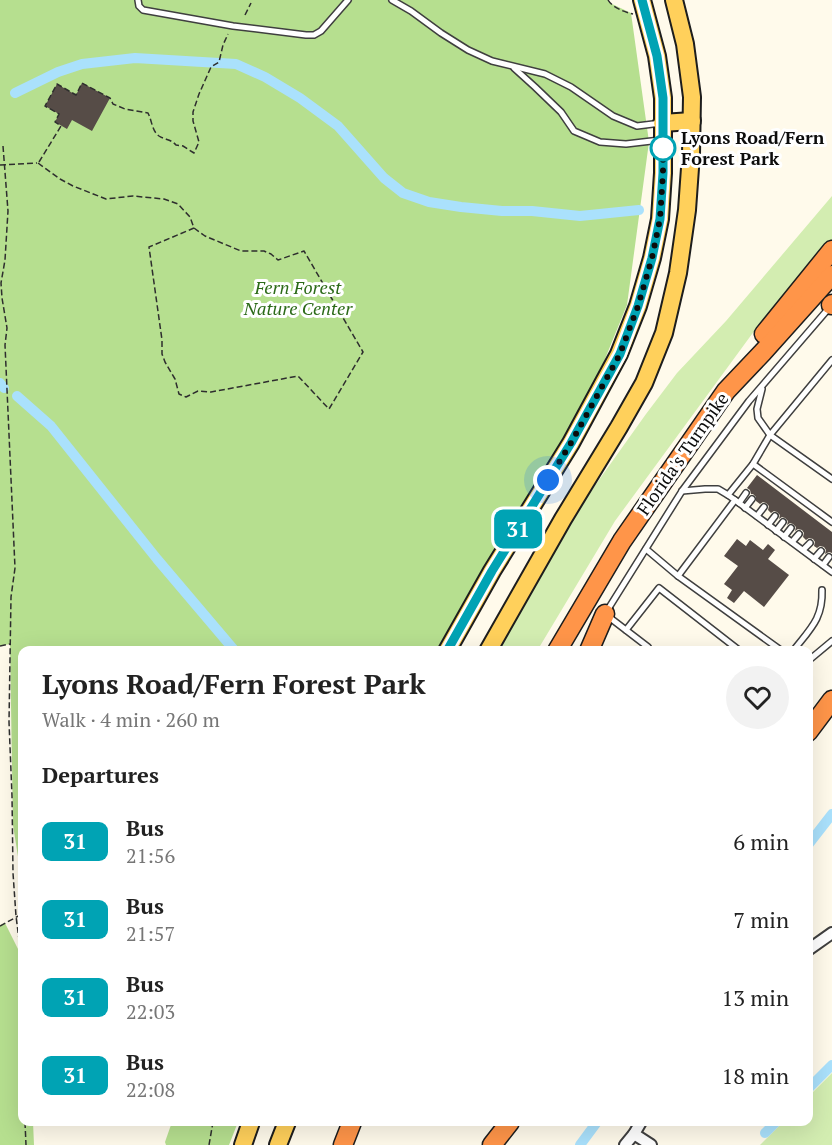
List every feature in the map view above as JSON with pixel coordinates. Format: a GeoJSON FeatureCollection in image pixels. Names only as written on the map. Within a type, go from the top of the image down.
{"type":"FeatureCollection","features":[{"type":"Feature","properties":{"kind":"highway"},"geometry":{"type":"LineString","coordinates":[[726,391],[753,348],[832,250]]}},
{"type":"Feature","properties":{"kind":"highway","name":"Florida's Turnpike"},"geometry":{"type":"LineString","coordinates":[[560,646],[622,541],[726,391],[832,275]]}},
{"type":"Feature","properties":{"kind":"highway"},"geometry":{"type":"LineString","coordinates":[[591,646],[605,614]]}},
{"type":"Feature","properties":{"kind":"highway"},"geometry":{"type":"LineString","coordinates":[[820,719],[832,700]]}},
{"type":"Feature","properties":{"kind":"highway"},"geometry":{"type":"LineString","coordinates":[[343,1145],[350,1126]]}},
{"type":"Feature","properties":{"kind":"highway"},"geometry":{"type":"LineString","coordinates":[[492,1145],[507,1126]]}},
{"type":"Feature","properties":{"kind":"main road"},"geometry":{"type":"LineString","coordinates":[[450,646],[492,571],[571,443],[620,354],[638,306],[652,258],[660,219],[663,173],[663,98],[657,56],[642,0]]}},
{"type":"Feature","properties":{"kind":"main road"},"geometry":{"type":"LineString","coordinates":[[491,646],[563,519],[620,427],[639,392],[664,333],[678,273],[687,210],[692,140],[693,97],[685,44],[675,0]]}},
{"type":"Feature","properties":{"kind":"main road"},"geometry":{"type":"LineString","coordinates":[[662,123],[692,121]]}},
{"type":"Feature","properties":{"kind":"main road"},"geometry":{"type":"LineString","coordinates":[[663,140],[692,140]]}},
{"type":"Feature","properties":{"kind":"main road"},"geometry":{"type":"LineString","coordinates":[[243,1145],[250,1126]]}},
{"type":"Feature","properties":{"kind":"main road"},"geometry":{"type":"LineString","coordinates":[[278,1145],[285,1126]]}},
{"type":"Feature","properties":{"kind":"street"},"geometry":{"type":"LineString","coordinates":[[813,946],[832,933]]}},
{"type":"Feature","properties":{"kind":"street"},"geometry":{"type":"LineString","coordinates":[[625,1145],[639,1126]]}},
{"type":"Feature","properties":{"kind":"street"},"geometry":{"type":"LineString","coordinates":[[634,1134],[651,1145]]}},
{"type":"Feature","properties":{"kind":"lane"},"geometry":{"type":"LineString","coordinates":[[138,0],[143,10],[233,26],[306,35],[321,32],[348,0]]}},
{"type":"Feature","properties":{"kind":"lane"},"geometry":{"type":"LineString","coordinates":[[392,0],[468,50],[492,61],[545,74],[571,87],[612,116],[637,126],[662,123]]}},
{"type":"Feature","properties":{"kind":"lane"},"geometry":{"type":"LineString","coordinates":[[512,67],[561,112],[574,131],[600,142],[626,144],[663,140]]}},
{"type":"Feature","properties":{"kind":"lane"},"geometry":{"type":"LineString","coordinates":[[647,646],[605,614],[682,492],[763,384],[832,305]]}},
{"type":"Feature","properties":{"kind":"lane"},"geometry":{"type":"LineString","coordinates":[[728,495],[753,464],[770,435],[832,360]]}},
{"type":"Feature","properties":{"kind":"lane"},"geometry":{"type":"LineString","coordinates":[[763,384],[757,409],[758,418],[770,435],[832,479]]}},
{"type":"Feature","properties":{"kind":"lane"},"geometry":{"type":"LineString","coordinates":[[753,464],[779,487],[801,499],[830,520],[823,525]]}},
{"type":"Feature","properties":{"kind":"lane"},"geometry":{"type":"LineString","coordinates":[[682,492],[718,489],[832,572]]}},
{"type":"Feature","properties":{"kind":"lane"},"geometry":{"type":"LineString","coordinates":[[678,576],[736,502],[746,493]]}},
{"type":"Feature","properties":{"kind":"lane"},"geometry":{"type":"LineString","coordinates":[[745,508],[752,499]]}},
{"type":"Feature","properties":{"kind":"lane"},"geometry":{"type":"LineString","coordinates":[[797,505],[801,499]]}},
{"type":"Feature","properties":{"kind":"lane"},"geometry":{"type":"LineString","coordinates":[[804,510],[808,504]]}},
{"type":"Feature","properties":{"kind":"lane"},"geometry":{"type":"LineString","coordinates":[[757,516],[764,507]]}},
{"type":"Feature","properties":{"kind":"lane"},"geometry":{"type":"LineString","coordinates":[[811,516],[816,510]]}},
{"type":"Feature","properties":{"kind":"lane"},"geometry":{"type":"LineString","coordinates":[[768,525],[776,516]]}},
{"type":"Feature","properties":{"kind":"lane"},"geometry":{"type":"LineString","coordinates":[[776,531],[783,522]]}},
{"type":"Feature","properties":{"kind":"lane"},"geometry":{"type":"LineString","coordinates":[[784,537],[791,528]]}},
{"type":"Feature","properties":{"kind":"lane"},"geometry":{"type":"LineString","coordinates":[[792,542],[799,534]]}},
{"type":"Feature","properties":{"kind":"lane"},"geometry":{"type":"LineString","coordinates":[[803,550],[810,543]]}},
{"type":"Feature","properties":{"kind":"lane"},"geometry":{"type":"LineString","coordinates":[[646,549],[678,576],[775,646]]}},
{"type":"Feature","properties":{"kind":"lane"},"geometry":{"type":"LineString","coordinates":[[814,559],[821,551]]}},
{"type":"Feature","properties":{"kind":"lane"},"geometry":{"type":"LineString","coordinates":[[823,565],[829,557]]}},
{"type":"Feature","properties":{"kind":"lane"},"geometry":{"type":"LineString","coordinates":[[626,630],[659,588],[734,646]]}},
{"type":"Feature","properties":{"kind":"lane"},"geometry":{"type":"LineString","coordinates":[[797,646],[817,621],[821,611],[822,590]]}},
{"type":"Feature","properties":{"kind":"lane"},"geometry":{"type":"LineString","coordinates":[[813,657],[832,641]]}},
{"type":"Feature","properties":{"kind":"path"},"geometry":{"type":"LineString","coordinates":[[608,0],[626,12],[647,17]]}},
{"type":"Feature","properties":{"kind":"path"},"geometry":{"type":"LineString","coordinates":[[245,15],[251,3]]}},
{"type":"Feature","properties":{"kind":"path"},"geometry":{"type":"LineString","coordinates":[[38,163],[61,126],[55,122],[59,114],[45,106],[57,84],[76,95],[82,83],[110,98],[113,104],[125,109],[148,113],[156,134],[194,153],[199,142],[193,112],[211,67],[219,62],[230,30]]}},
{"type":"Feature","properties":{"kind":"path"},"geometry":{"type":"LineString","coordinates":[[3,146],[8,211],[5,260],[1,282],[7,328],[5,345],[15,568],[11,597],[9,722],[13,873],[18,932]]}},
{"type":"Feature","properties":{"kind":"path"},"geometry":{"type":"LineString","coordinates":[[0,165],[38,163],[60,179],[106,200],[133,196],[164,199],[178,204],[190,217],[194,228],[205,236],[242,251],[264,251],[278,260],[304,252],[363,352],[329,409],[298,376],[211,392],[198,391],[186,397],[179,394],[175,379],[162,354],[162,340],[148,247],[194,228]]}},
{"type":"Feature","properties":{"kind":"path"},"geometry":{"type":"LineString","coordinates":[[0,646],[10,644]]}},
{"type":"Feature","properties":{"kind":"path"},"geometry":{"type":"LineString","coordinates":[[0,926],[16,916]]}},
{"type":"Feature","properties":{"kind":"path"},"geometry":{"type":"LineString","coordinates":[[25,1126],[26,1145]]}},
{"type":"Feature","properties":{"kind":"path"},"geometry":{"type":"LineString","coordinates":[[209,1145],[212,1126]]}},
{"type":"Feature","properties":{"kind":"green space","name":"Fern Forest Nature Center"},"geometry":{"type":"Polygon","coordinates":[[[0,0],[608,0],[631,13],[649,142],[627,305],[598,376],[453,646],[18,646],[18,857],[13,825],[10,644],[0,646],[0,0]]]}},
{"type":"Feature","properties":{"kind":"green space"},"geometry":{"type":"Polygon","coordinates":[[[832,196],[832,240],[752,334],[615,521],[540,646],[502,646],[584,501],[677,373],[726,321],[832,196]]]}},
{"type":"Feature","properties":{"kind":"green space"},"geometry":{"type":"Polygon","coordinates":[[[5,923],[18,949],[18,1126],[33,1126],[34,1145],[0,1145],[0,925],[5,923]]]}},
{"type":"Feature","properties":{"kind":"green space"},"geometry":{"type":"Polygon","coordinates":[[[832,1073],[832,1145],[760,1145],[779,1126],[813,1126],[813,1092],[832,1073]]]}},
{"type":"Feature","properties":{"kind":"green space"},"geometry":{"type":"Polygon","coordinates":[[[171,1126],[236,1126],[229,1145],[166,1145],[171,1126]]]}},
{"type":"Feature","properties":{"kind":"building"},"geometry":{"type":"Polygon","coordinates":[[[82,83],[110,98],[92,131],[72,120],[67,129],[55,122],[59,114],[45,106],[57,84],[76,95],[82,83]]]}},
{"type":"Feature","properties":{"kind":"building"},"geometry":{"type":"Polygon","coordinates":[[[757,475],[832,532],[832,553],[825,554],[824,547],[817,548],[814,546],[813,539],[806,540],[803,537],[802,530],[795,531],[796,527],[790,523],[787,525],[788,521],[785,518],[779,519],[780,515],[777,512],[771,513],[766,503],[760,504],[756,501],[756,497],[747,488],[757,475]]]}},
{"type":"Feature","properties":{"kind":"building"},"geometry":{"type":"Polygon","coordinates":[[[737,539],[746,546],[750,540],[763,550],[768,544],[775,550],[768,559],[789,575],[764,607],[744,591],[734,603],[727,598],[732,590],[724,584],[738,566],[724,556],[737,539]]]}},
{"type":"Feature","properties":{"kind":"waterway"},"geometry":{"type":"LineString","coordinates":[[15,93],[58,72],[82,64],[135,58],[236,64],[265,77],[300,98],[338,126],[384,178],[403,193],[429,202],[502,211],[532,211],[580,216],[639,210]]}},
{"type":"Feature","properties":{"kind":"waterway"},"geometry":{"type":"LineString","coordinates":[[0,383],[4,388]]}},
{"type":"Feature","properties":{"kind":"waterway"},"geometry":{"type":"LineString","coordinates":[[17,396],[51,426],[157,559],[231,646]]}},
{"type":"Feature","properties":{"kind":"waterway"},"geometry":{"type":"LineString","coordinates":[[813,839],[832,814]]}},
{"type":"Feature","properties":{"kind":"waterway"},"geometry":{"type":"LineString","coordinates":[[813,1084],[832,1065]]}},
{"type":"Feature","properties":{"kind":"waterway"},"geometry":{"type":"LineString","coordinates":[[580,1145],[594,1126]]}},
{"type":"Feature","properties":{"kind":"waterway"},"geometry":{"type":"LineString","coordinates":[[765,1133],[772,1126]]}},
{"type":"Feature","properties":{"kind":"bus line","name":"31"},"geometry":{"type":"LineString","coordinates":[[450,646],[492,571],[571,443],[620,354],[638,306],[652,258],[660,219],[663,173],[663,98],[657,56],[642,0]]}},
{"type":"Feature","properties":{"kind":"place","name":"Lyons Road/Fern Forest Park"},"geometry":{"type":"Point","coordinates":[663,148]}},
{"type":"Feature","properties":{"kind":"route"},"geometry":{"type":"LineString","coordinates":[[548,480],[620,354],[638,306],[652,258],[660,219],[663,140],[663,148]]}}]}
